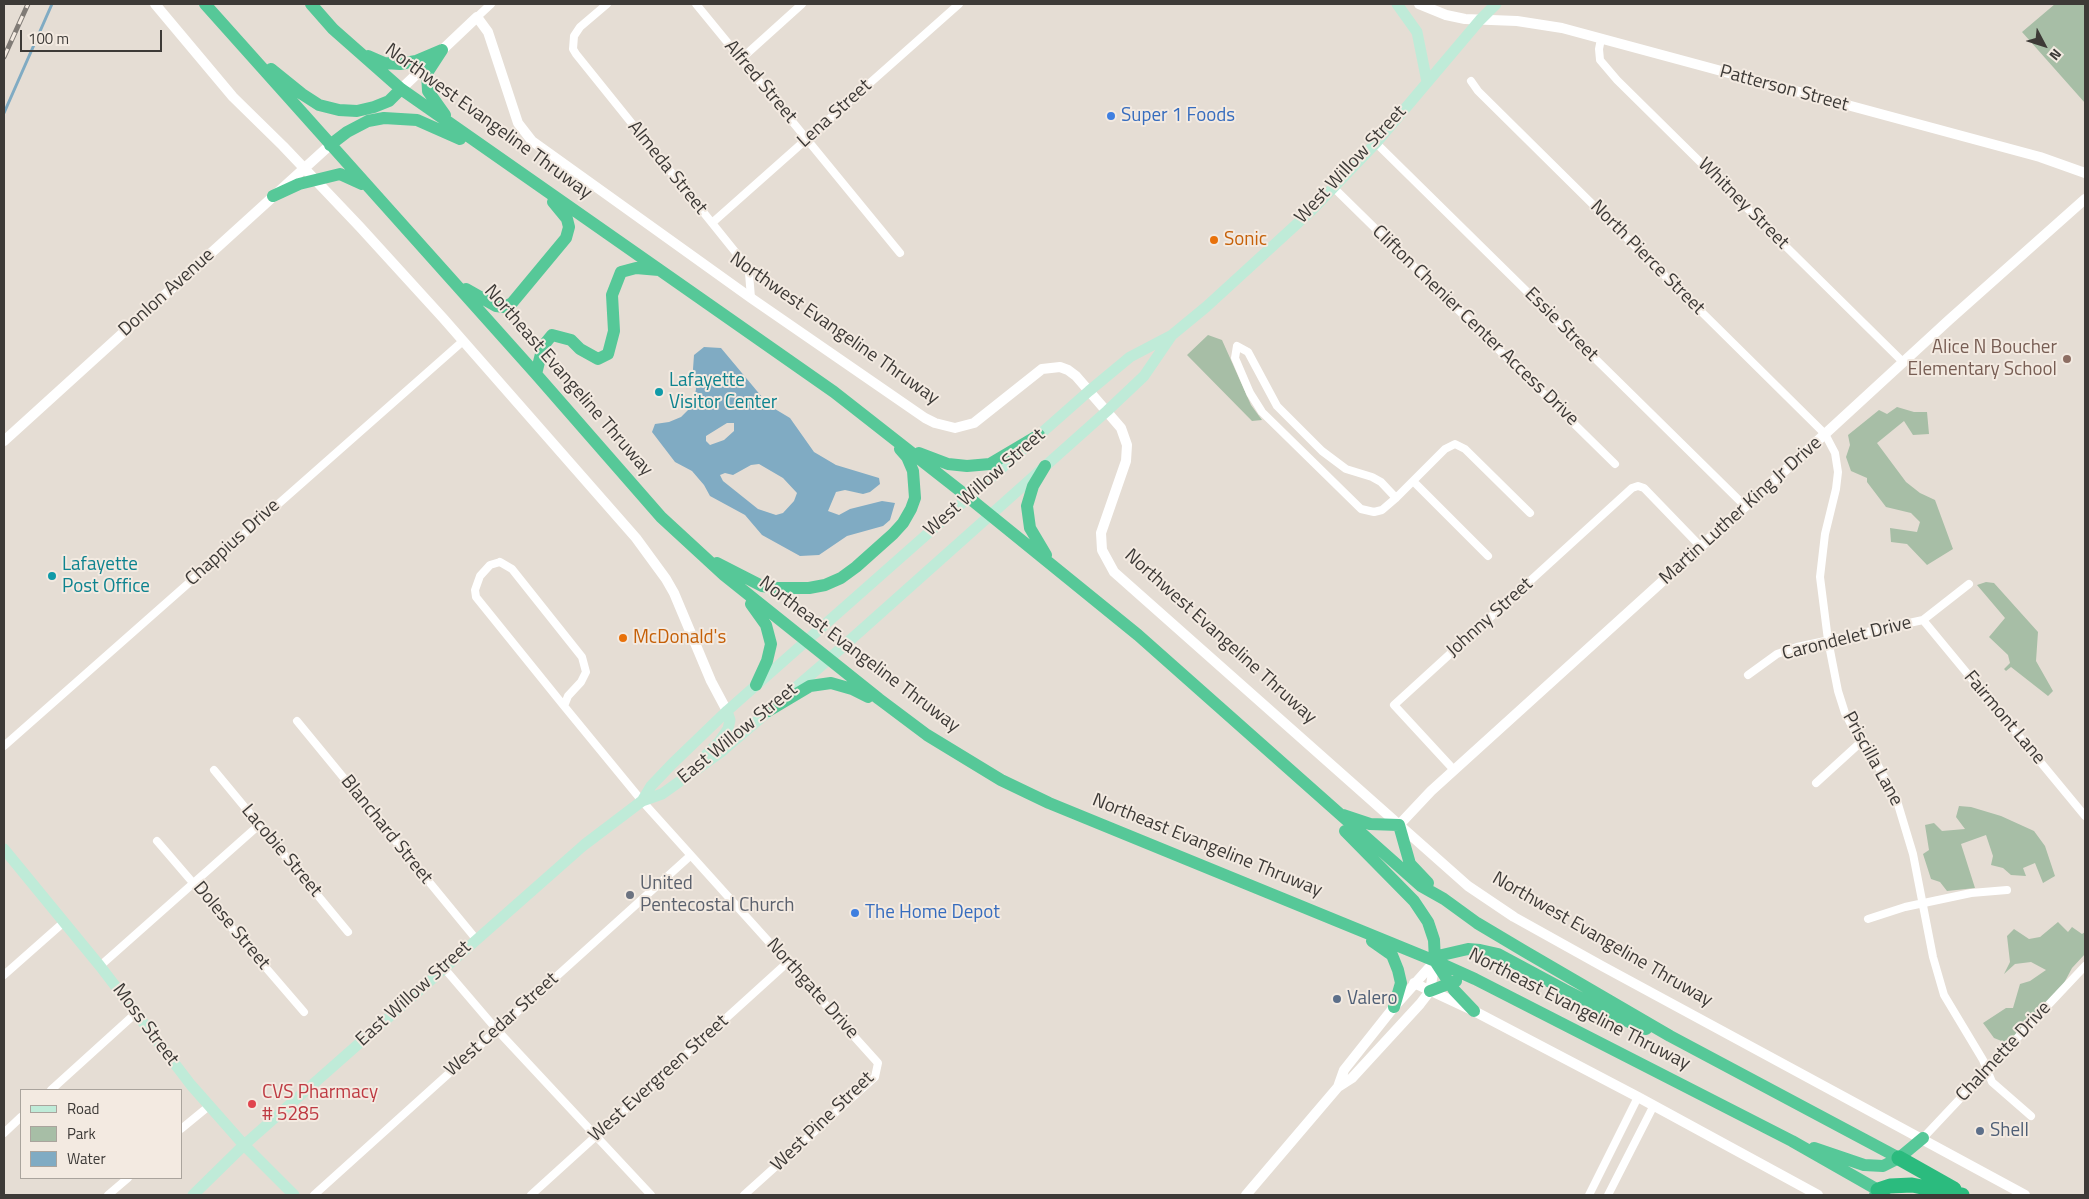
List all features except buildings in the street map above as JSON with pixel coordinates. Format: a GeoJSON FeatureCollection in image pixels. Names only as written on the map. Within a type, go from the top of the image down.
{"type":"FeatureCollection","features":[{"type":"Feature","properties":{"kind":"highway","name":"Northeast Evangeline Thruway"},"geometry":{"type":"LineString","coordinates":[[205,4],[536,374],[661,517],[699,555],[892,709],[952,751],[1001,780],[1049,804],[1436,960],[1792,1142],[1880,1194]]}},
{"type":"Feature","properties":{"kind":"highway","name":"Northwest Evangeline Thruway"},"geometry":{"type":"LineString","coordinates":[[312,5],[333,29],[401,89],[536,186],[662,270],[834,392],[968,497],[1138,635],[1421,886],[1444,899],[1485,928],[1670,1036],[1967,1195]]}},
{"type":"Feature","properties":{"kind":"highway"},"geometry":{"type":"LineString","coordinates":[[244,46],[302,94],[319,105],[339,110],[357,111],[389,101],[401,89]]}},
{"type":"Feature","properties":{"kind":"highway"},"geometry":{"type":"LineString","coordinates":[[357,51],[384,62],[400,64],[416,61],[442,50]]}},
{"type":"Feature","properties":{"kind":"highway"},"geometry":{"type":"LineString","coordinates":[[442,50],[427,73],[428,91],[436,106],[459,131]]}},
{"type":"Feature","properties":{"kind":"highway"},"geometry":{"type":"LineString","coordinates":[[330,145],[347,132],[368,121],[384,118],[409,119],[433,126],[457,137],[516,171]]}},
{"type":"Feature","properties":{"kind":"highway"},"geometry":{"type":"LineString","coordinates":[[273,196],[299,184],[340,174],[366,186]]}},
{"type":"Feature","properties":{"kind":"highway"},"geometry":{"type":"LineString","coordinates":[[454,282],[496,306],[504,307],[512,303],[532,276],[566,238],[569,227],[567,219],[561,210],[536,186]]}},
{"type":"Feature","properties":{"kind":"highway"},"geometry":{"type":"LineString","coordinates":[[536,374],[543,346],[552,335],[571,340],[580,349],[598,359],[608,354],[614,331],[612,295],[621,272],[636,268],[662,270]]}},
{"type":"Feature","properties":{"kind":"highway"},"geometry":{"type":"LineString","coordinates":[[699,555],[762,586],[777,588],[800,590],[825,585],[849,572],[877,549],[903,523],[915,498],[913,471],[908,457],[880,428]]}},
{"type":"Feature","properties":{"kind":"highway"},"geometry":{"type":"LineString","coordinates":[[907,449],[948,464],[967,466],[990,464],[1039,435]]}},
{"type":"Feature","properties":{"kind":"highway"},"geometry":{"type":"LineString","coordinates":[[1045,466],[1033,486],[1027,506],[1030,528],[1051,563]]}},
{"type":"Feature","properties":{"kind":"highway"},"geometry":{"type":"LineString","coordinates":[[739,588],[766,625],[771,644],[767,661],[756,685]]}},
{"type":"Feature","properties":{"kind":"highway"},"geometry":{"type":"LineString","coordinates":[[768,711],[810,686],[831,683],[852,689],[892,709]]}},
{"type":"Feature","properties":{"kind":"highway"},"geometry":{"type":"LineString","coordinates":[[1269,752],[1414,901],[1428,922],[1434,940],[1436,960],[1450,983],[1474,1011]]}},
{"type":"Feature","properties":{"kind":"highway"},"geometry":{"type":"LineString","coordinates":[[1338,813],[1370,824],[1400,825],[1410,864],[1444,899]]}},
{"type":"Feature","properties":{"kind":"highway"},"geometry":{"type":"LineString","coordinates":[[1351,927],[1392,955],[1401,984],[1394,1007]]}},
{"type":"Feature","properties":{"kind":"highway"},"geometry":{"type":"LineString","coordinates":[[1436,960],[1442,955],[1468,949],[1498,954],[1637,1026],[1670,1036]]}},
{"type":"Feature","properties":{"kind":"highway"},"geometry":{"type":"LineString","coordinates":[[1430,990],[1463,979],[1475,979]]}},
{"type":"Feature","properties":{"kind":"highway"},"geometry":{"type":"LineString","coordinates":[[1792,1142],[1864,1165],[1883,1166],[1899,1158],[1923,1138]]}},
{"type":"Feature","properties":{"kind":"highway"},"geometry":{"type":"LineString","coordinates":[[1880,1194],[1890,1186],[1912,1185],[1962,1195]]}},
{"type":"Feature","properties":{"kind":"main road"},"geometry":{"type":"LineString","coordinates":[[1397,4],[1417,32],[1427,82]]}},
{"type":"Feature","properties":{"kind":"main road","name":"West Willow Street"},"geometry":{"type":"LineString","coordinates":[[806,641],[1089,391],[1130,357],[1172,335],[1206,307],[1334,188],[1376,143],[1480,20],[1496,4]]}},
{"type":"Feature","properties":{"kind":"main road","name":"West Willow Street"},"geometry":{"type":"LineString","coordinates":[[829,659],[1107,411],[1144,376],[1172,335]]}},
{"type":"Feature","properties":{"kind":"main road","name":"East Willow Street"},"geometry":{"type":"LineString","coordinates":[[642,801],[652,786],[672,764],[727,711],[806,641]]}},
{"type":"Feature","properties":{"kind":"main road","name":"East Willow Street"},"geometry":{"type":"LineString","coordinates":[[193,1195],[244,1145],[584,844],[642,801],[662,794],[695,771],[829,659]]}},
{"type":"Feature","properties":{"kind":"main road"},"geometry":{"type":"LineString","coordinates":[[695,771],[728,730],[730,720],[727,711]]}},
{"type":"Feature","properties":{"kind":"main road","name":"Moss Street"},"geometry":{"type":"LineString","coordinates":[[4,849],[100,966],[173,1063],[209,1106],[244,1145],[294,1195]]}},
{"type":"Feature","properties":{"kind":"street"},"geometry":{"type":"LineString","coordinates":[[155,4],[233,97],[360,227],[463,341],[647,551],[674,593],[711,681],[727,711]]}},
{"type":"Feature","properties":{"kind":"street"},"geometry":{"type":"LineString","coordinates":[[401,89],[491,4]]}},
{"type":"Feature","properties":{"kind":"street","name":"Almeda Street"},"geometry":{"type":"LineString","coordinates":[[607,4],[580,27],[573,42],[576,54],[744,264],[749,273],[752,298]]}},
{"type":"Feature","properties":{"kind":"street","name":"Alfred Street"},"geometry":{"type":"LineString","coordinates":[[696,4],[900,253]]}},
{"type":"Feature","properties":{"kind":"street"},"geometry":{"type":"LineString","coordinates":[[741,59],[802,4]]}},
{"type":"Feature","properties":{"kind":"street","name":"Lena Street"},"geometry":{"type":"LineString","coordinates":[[712,223],[959,4]]}},
{"type":"Feature","properties":{"kind":"street"},"geometry":{"type":"LineString","coordinates":[[1419,4],[1446,15],[1480,20]]}},
{"type":"Feature","properties":{"kind":"street","name":"Northwest Evangeline Thruway"},"geometry":{"type":"LineString","coordinates":[[477,17],[488,32],[518,123],[532,141],[752,298],[925,418],[941,426],[954,428],[974,423],[1032,375],[1042,369],[1052,367],[1068,370],[1121,428],[1127,445],[1126,462],[1101,533],[1102,550],[1114,572],[1468,886],[1514,917],[2025,1195]]}},
{"type":"Feature","properties":{"kind":"street","name":"Patterson Street"},"geometry":{"type":"LineString","coordinates":[[1480,20],[1542,24],[2040,157],[2085,173]]}},
{"type":"Feature","properties":{"kind":"street","name":"Whitney Street"},"geometry":{"type":"LineString","coordinates":[[1601,39],[1599,49],[1600,60],[1617,80],[1903,362]]}},
{"type":"Feature","properties":{"kind":"street","name":"North Pierce Street"},"geometry":{"type":"LineString","coordinates":[[1471,81],[1478,91],[1826,434]]}},
{"type":"Feature","properties":{"kind":"street","name":"Essie Street"},"geometry":{"type":"LineString","coordinates":[[1376,143],[1746,507]]}},
{"type":"Feature","properties":{"kind":"street","name":"Donlon Avenue"},"geometry":{"type":"LineString","coordinates":[[4,440],[330,145]]}},
{"type":"Feature","properties":{"kind":"street","name":"Clifton Chenier Center Access Drive"},"geometry":{"type":"LineString","coordinates":[[1334,188],[1615,464]]}},
{"type":"Feature","properties":{"kind":"street","name":"Martin Luther King Jr Drive"},"geometry":{"type":"LineString","coordinates":[[1400,825],[1431,791],[2085,199]]}},
{"type":"Feature","properties":{"kind":"street","name":"Chappius Drive"},"geometry":{"type":"LineString","coordinates":[[4,746],[463,341]]}},
{"type":"Feature","properties":{"kind":"street"},"geometry":{"type":"LineString","coordinates":[[1396,498],[1381,482],[1346,469],[1322,451],[1277,406],[1248,352],[1237,346],[1235,358],[1255,402],[1262,412],[1361,509],[1374,512],[1382,510],[1396,498],[1445,448],[1455,444],[1460,445],[1530,514]]}},
{"type":"Feature","properties":{"kind":"street"},"geometry":{"type":"LineString","coordinates":[[1255,402],[1270,393]]}},
{"type":"Feature","properties":{"kind":"street","name":"Priscilla Lane"},"geometry":{"type":"LineString","coordinates":[[1826,434],[1835,453],[1838,472],[1836,489],[1825,534],[1820,577],[1828,640],[1843,706],[1861,742],[1876,762],[1898,801],[1912,854],[1933,957],[1944,995],[1994,1084],[2031,1116]]}},
{"type":"Feature","properties":{"kind":"street"},"geometry":{"type":"LineString","coordinates":[[1313,461],[1322,451]]}},
{"type":"Feature","properties":{"kind":"street"},"geometry":{"type":"LineString","coordinates":[[1413,481],[1488,556]]}},
{"type":"Feature","properties":{"kind":"street","name":"Johnny Street"},"geometry":{"type":"LineString","coordinates":[[1454,770],[1394,705],[1632,488],[1642,487],[1701,548]]}},
{"type":"Feature","properties":{"kind":"street","name":"Northgate Drive"},"geometry":{"type":"LineString","coordinates":[[564,706],[568,696],[586,672],[582,657],[512,569],[500,562],[493,563],[476,583],[476,597],[564,706],[642,801],[874,1057],[878,1068]]}},
{"type":"Feature","properties":{"kind":"street","name":"Carondelet Drive"},"geometry":{"type":"LineString","coordinates":[[1748,675],[1777,654],[1797,647],[1923,620],[1969,584]]}},
{"type":"Feature","properties":{"kind":"street","name":"Fairmont Lane"},"geometry":{"type":"LineString","coordinates":[[1923,620],[2085,816]]}},
{"type":"Feature","properties":{"kind":"street","name":"Blanchard Street"},"geometry":{"type":"LineString","coordinates":[[297,721],[476,939]]}},
{"type":"Feature","properties":{"kind":"street"},"geometry":{"type":"LineString","coordinates":[[1816,783],[1861,742]]}},
{"type":"Feature","properties":{"kind":"street","name":"Lacobie Street"},"geometry":{"type":"LineString","coordinates":[[214,770],[348,932]]}},
{"type":"Feature","properties":{"kind":"street"},"geometry":{"type":"LineString","coordinates":[[100,966],[259,825]]}},
{"type":"Feature","properties":{"kind":"street","name":"Dolese Street"},"geometry":{"type":"LineString","coordinates":[[158,841],[304,1012]]}},
{"type":"Feature","properties":{"kind":"street","name":"West Cedar Street"},"geometry":{"type":"LineString","coordinates":[[314,1195],[690,856]]}},
{"type":"Feature","properties":{"kind":"street"},"geometry":{"type":"LineString","coordinates":[[1868,919],[1971,893],[2007,890]]}},
{"type":"Feature","properties":{"kind":"street"},"geometry":{"type":"LineString","coordinates":[[4,976],[64,922]]}},
{"type":"Feature","properties":{"kind":"street"},"geometry":{"type":"LineString","coordinates":[[1338,1087],[1344,1070],[1414,983],[1436,960]]}},
{"type":"Feature","properties":{"kind":"street"},"geometry":{"type":"LineString","coordinates":[[1246,1195],[1338,1087],[1352,1078],[1385,1044],[1430,990],[1436,960]]}},
{"type":"Feature","properties":{"kind":"street","name":"West Evergreen Street"},"geometry":{"type":"LineString","coordinates":[[531,1195],[788,962]]}},
{"type":"Feature","properties":{"kind":"street","name":"Chalmette Drive"},"geometry":{"type":"LineString","coordinates":[[1923,1138],[2085,966]]}},
{"type":"Feature","properties":{"kind":"street"},"geometry":{"type":"LineString","coordinates":[[444,968],[498,1030],[651,1195]]}},
{"type":"Feature","properties":{"kind":"street"},"geometry":{"type":"LineString","coordinates":[[1414,983],[1474,1011],[1654,1105],[1818,1195]]}},
{"type":"Feature","properties":{"kind":"street"},"geometry":{"type":"LineString","coordinates":[[52,1089],[136,1013]]}},
{"type":"Feature","properties":{"kind":"street","name":"West Pine Street"},"geometry":{"type":"LineString","coordinates":[[744,1195],[875,1077],[878,1068]]}},
{"type":"Feature","properties":{"kind":"street"},"geometry":{"type":"LineString","coordinates":[[1589,1195],[1638,1097]]}},
{"type":"Feature","properties":{"kind":"street"},"geometry":{"type":"LineString","coordinates":[[1608,1195],[1654,1105]]}},
{"type":"Feature","properties":{"kind":"street"},"geometry":{"type":"LineString","coordinates":[[182,1128],[209,1106]]}},
{"type":"Feature","properties":{"kind":"street"},"geometry":{"type":"LineString","coordinates":[[4,1133],[20,1118]]}},
{"type":"Feature","properties":{"kind":"street"},"geometry":{"type":"LineString","coordinates":[[108,1195],[127,1179]]}},
{"type":"Feature","properties":{"kind":"green space"},"geometry":{"type":"Polygon","coordinates":[[[2055,4],[2085,4],[2085,103],[2022,32],[2055,4]]]}},
{"type":"Feature","properties":{"kind":"green space"},"geometry":{"type":"Polygon","coordinates":[[[1208,335],[1222,340],[1251,405],[1262,420],[1252,421],[1187,355],[1208,335]]]}},
{"type":"Feature","properties":{"kind":"green space"},"geometry":{"type":"Polygon","coordinates":[[[1897,407],[1914,412],[1927,412],[1929,434],[1913,435],[1904,421],[1877,443],[1906,482],[1920,493],[1935,500],[1953,549],[1927,565],[1907,544],[1891,542],[1890,528],[1917,532],[1920,522],[1911,513],[1886,507],[1867,482],[1867,478],[1851,471],[1846,457],[1850,445],[1848,435],[1879,410],[1887,414],[1897,407]]]}},
{"type":"Feature","properties":{"kind":"green space"},"geometry":{"type":"Polygon","coordinates":[[[1986,582],[1994,583],[2038,632],[2036,661],[2053,691],[2048,696],[2011,667],[2006,671],[2004,669],[2010,663],[2008,655],[1989,637],[2005,618],[1977,585],[1986,582]]]}},
{"type":"Feature","properties":{"kind":"green space"},"geometry":{"type":"Polygon","coordinates":[[[1959,806],[1971,807],[2001,816],[2034,831],[2045,846],[2055,876],[2043,883],[2035,863],[2023,868],[2026,876],[2011,875],[2003,868],[1991,865],[1993,856],[1986,835],[1961,844],[1975,888],[1947,891],[1940,882],[1931,879],[1923,854],[1929,850],[1925,825],[1934,823],[1942,831],[1965,829],[1956,817],[1959,806]]]}},
{"type":"Feature","properties":{"kind":"green space"},"geometry":{"type":"Polygon","coordinates":[[[2058,922],[2068,932],[2072,927],[2082,934],[2085,932],[2085,954],[2072,968],[2063,985],[2009,1044],[1994,1038],[1983,1023],[2006,1008],[2013,1008],[2020,984],[2030,981],[2046,970],[2031,962],[2015,964],[2004,974],[2010,962],[2007,936],[2014,929],[2029,939],[2040,937],[2058,922]]]}},
{"type":"Feature","properties":{"kind":"water"},"geometry":{"type":"Polygon","coordinates":[[[704,347],[721,348],[762,397],[775,409],[790,418],[814,452],[836,465],[879,478],[880,484],[870,492],[863,494],[845,490],[836,492],[828,511],[839,515],[850,509],[882,501],[895,503],[890,520],[883,526],[847,536],[819,555],[800,556],[762,535],[745,515],[710,496],[704,485],[692,471],[675,462],[652,432],[655,424],[669,422],[681,417],[693,405],[696,389],[693,369],[694,355],[704,347]],[[727,423],[706,436],[706,441],[710,445],[724,440],[734,431],[734,423],[727,423]],[[759,464],[751,465],[733,475],[725,473],[720,475],[723,481],[758,509],[776,515],[783,513],[794,501],[797,493],[783,478],[759,464]]]}},
{"type":"Feature","properties":{"kind":"waterway"},"geometry":{"type":"LineString","coordinates":[[4,113],[52,4]]}},
{"type":"Feature","properties":{"kind":"railway"},"geometry":{"type":"LineString","coordinates":[[4,57],[28,4]]}},
{"type":"Feature","properties":{"kind":"place","name":"Super 1 Foods"},"geometry":{"type":"Point","coordinates":[1111,116]}},
{"type":"Feature","properties":{"kind":"place","name":"Sonic"},"geometry":{"type":"Point","coordinates":[1214,240]}},
{"type":"Feature","properties":{"kind":"place","name":"Alice N Boucher Elementary School"},"geometry":{"type":"Point","coordinates":[2067,359]}},
{"type":"Feature","properties":{"kind":"place","name":"Lafayette Visitor Center"},"geometry":{"type":"Point","coordinates":[659,392]}},
{"type":"Feature","properties":{"kind":"place","name":"Lafayette Post Office"},"geometry":{"type":"Point","coordinates":[52,576]}},
{"type":"Feature","properties":{"kind":"place","name":"McDonald's"},"geometry":{"type":"Point","coordinates":[623,638]}},
{"type":"Feature","properties":{"kind":"place","name":"United Pentecostal Church"},"geometry":{"type":"Point","coordinates":[630,895]}},
{"type":"Feature","properties":{"kind":"place","name":"The Home Depot"},"geometry":{"type":"Point","coordinates":[855,913]}},
{"type":"Feature","properties":{"kind":"place","name":"Valero"},"geometry":{"type":"Point","coordinates":[1337,999]}},
{"type":"Feature","properties":{"kind":"place","name":"CVS Pharmacy # 5285"},"geometry":{"type":"Point","coordinates":[252,1104]}},
{"type":"Feature","properties":{"kind":"place","name":"Shell"},"geometry":{"type":"Point","coordinates":[1980,1131]}}]}
